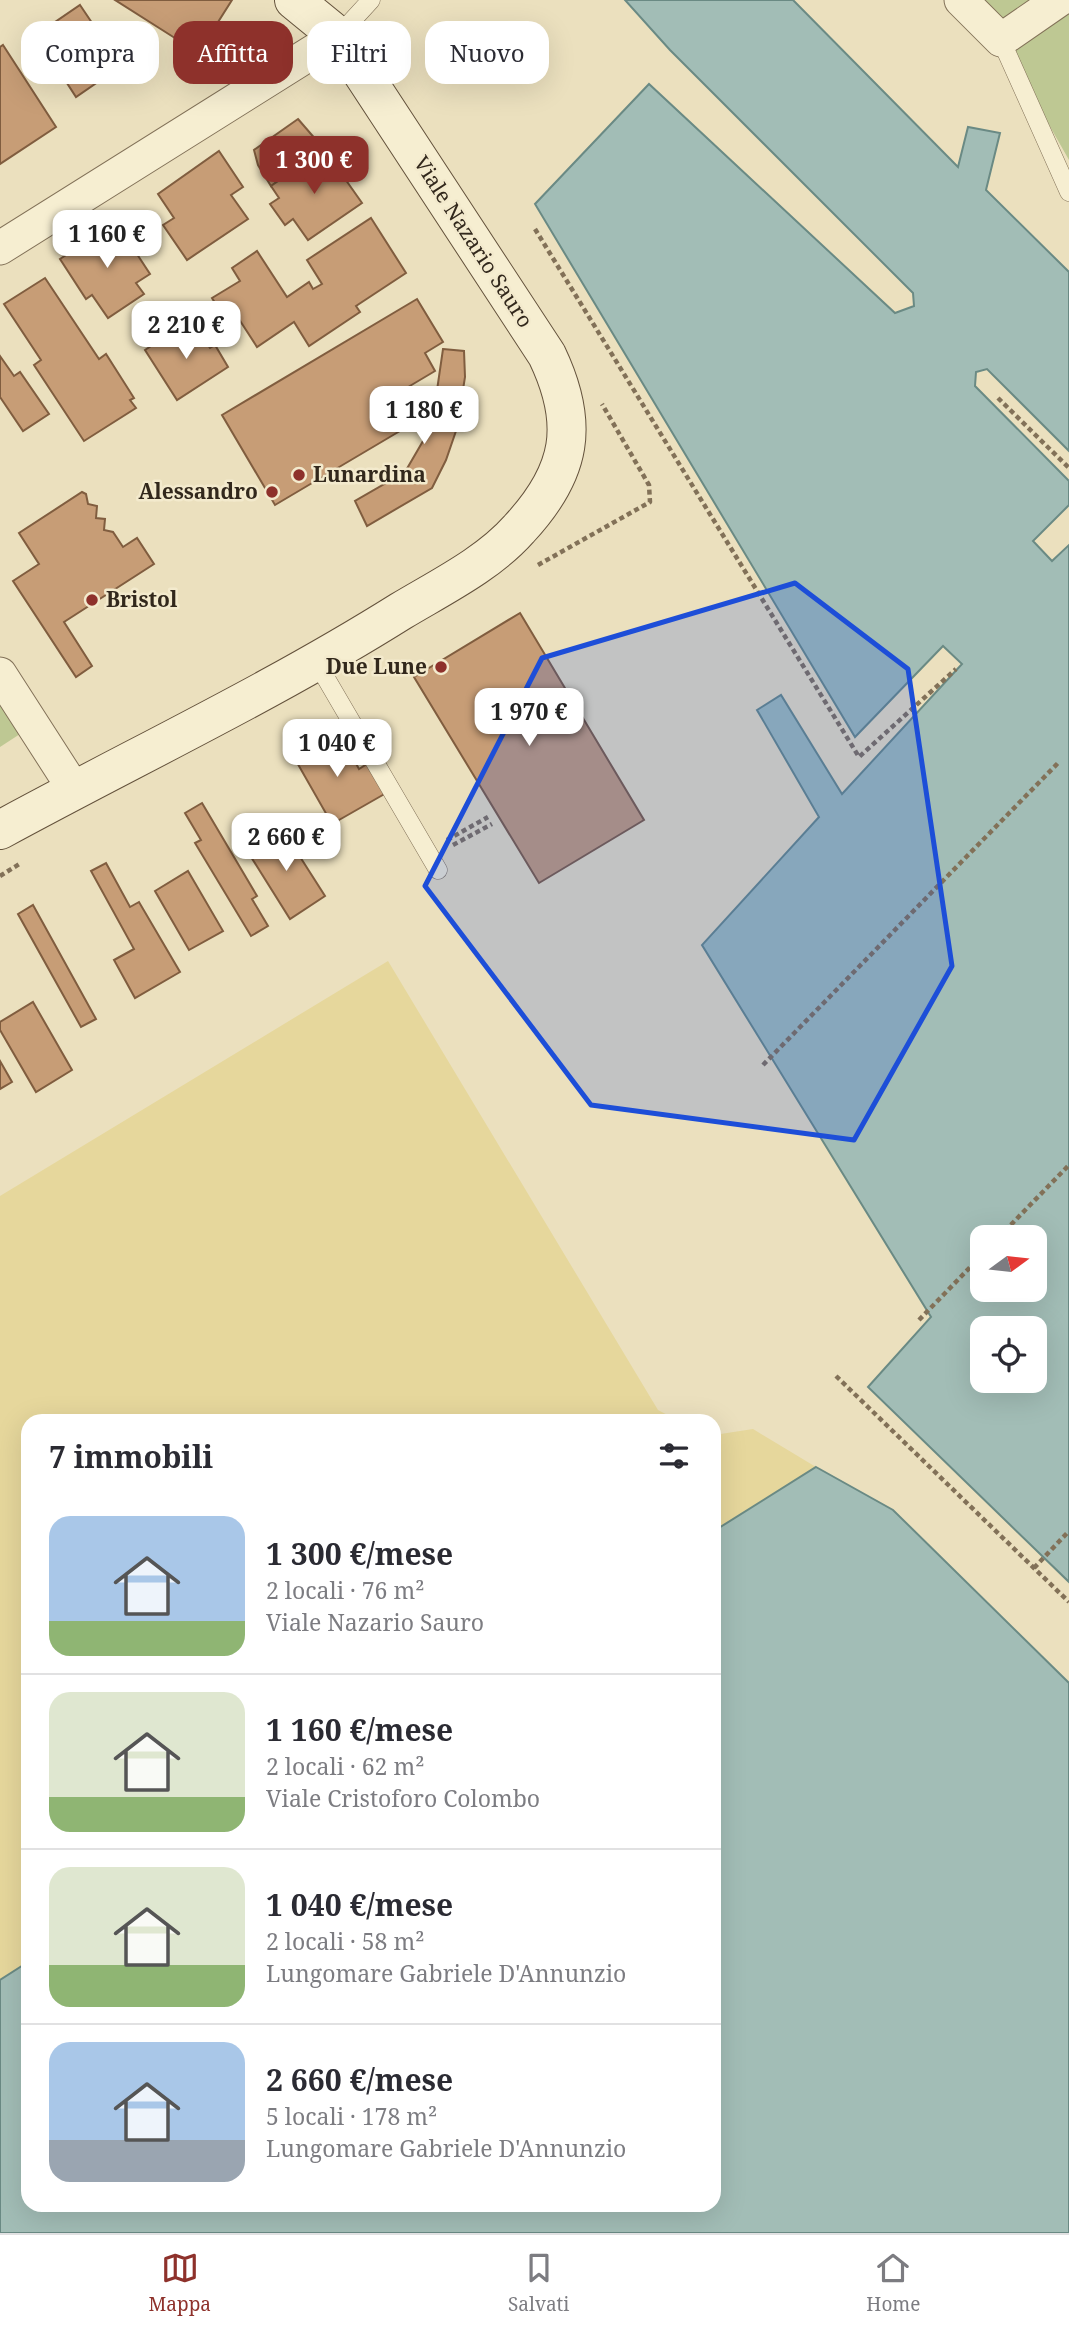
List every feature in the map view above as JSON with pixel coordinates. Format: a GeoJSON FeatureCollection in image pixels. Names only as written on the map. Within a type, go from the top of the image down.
{"type":"FeatureCollection","features":[{"type":"Feature","properties":{"kind":"street","name":"Viale Nazario Sauro"},"geometry":{"type":"LineString","coordinates":[[294,0],[320,21]]}},
{"type":"Feature","properties":{"kind":"street"},"geometry":{"type":"LineString","coordinates":[[961,0],[1000,40],[1059,0]]}},
{"type":"Feature","properties":{"kind":"street"},"geometry":{"type":"LineString","coordinates":[[0,248],[307,55]]}},
{"type":"Feature","properties":{"kind":"street","name":"Viale Nazario Sauro"},"geometry":{"type":"LineString","coordinates":[[317,663],[481,560],[520,529],[548,488],[560,462],[568,429],[564,394],[533,333],[370,84]]}},
{"type":"Feature","properties":{"kind":"street"},"geometry":{"type":"LineString","coordinates":[[0,830],[317,663]]}},
{"type":"Feature","properties":{"kind":"street"},"geometry":{"type":"LineString","coordinates":[[0,674],[74,789]]}},
{"type":"Feature","properties":{"kind":"lane"},"geometry":{"type":"LineString","coordinates":[[352,21],[371,0]]}},
{"type":"Feature","properties":{"kind":"lane"},"geometry":{"type":"LineString","coordinates":[[1000,40],[1069,191]]}},
{"type":"Feature","properties":{"kind":"lane"},"geometry":{"type":"LineString","coordinates":[[317,663],[438,870]]}},
{"type":"Feature","properties":{"kind":"path"},"geometry":{"type":"LineString","coordinates":[[535,229],[859,757],[956,669]]}},
{"type":"Feature","properties":{"kind":"path"},"geometry":{"type":"LineString","coordinates":[[998,398],[1069,468]]}},
{"type":"Feature","properties":{"kind":"path"},"geometry":{"type":"LineString","coordinates":[[763,1065],[1059,762]]}},
{"type":"Feature","properties":{"kind":"path"},"geometry":{"type":"LineString","coordinates":[[1011,1225],[1069,1165]]}},
{"type":"Feature","properties":{"kind":"path"},"geometry":{"type":"LineString","coordinates":[[919,1320],[970,1267]]}},
{"type":"Feature","properties":{"kind":"path"},"geometry":{"type":"LineString","coordinates":[[836,1376],[1069,1602]]}},
{"type":"Feature","properties":{"kind":"path"},"geometry":{"type":"LineString","coordinates":[[1034,1568],[1069,1531]]}},
{"type":"Feature","properties":{"kind":"highlighted area"},"geometry":{"type":"Polygon","coordinates":[[[795,583],[908,669],[952,966],[854,1140],[591,1105],[425,886],[542,658],[795,583]]]}},
{"type":"Feature","properties":{"kind":"green space"},"geometry":{"type":"Polygon","coordinates":[[[951,0],[1069,0],[1069,160],[1001,40],[951,0]]]}},
{"type":"Feature","properties":{"kind":"green space"},"geometry":{"type":"Polygon","coordinates":[[[0,703],[20,734],[0,747],[0,703]]]}},
{"type":"Feature","properties":{"kind":"sand"},"geometry":{"type":"Polygon","coordinates":[[[388,961],[658,1410],[666,1414],[21,1414],[21,1966],[0,1980],[0,1196],[388,961]]]}},
{"type":"Feature","properties":{"kind":"sand"},"geometry":{"type":"Polygon","coordinates":[[[753,1429],[816,1467],[721,1527],[721,1434],[753,1429]]]}},
{"type":"Feature","properties":{"kind":"water"},"geometry":{"type":"Polygon","coordinates":[[[625,0],[793,0],[958,167],[968,127],[1000,133],[986,190],[1069,272],[1069,451],[987,369],[976,372],[975,386],[1069,481],[1069,505],[1033,541],[1052,561],[1069,545],[1069,1582],[868,1387],[931,1317],[702,945],[819,817],[757,710],[781,695],[842,794],[962,664],[943,646],[855,737],[535,204],[649,84],[895,313],[914,306],[913,293],[670,50],[625,0]]]}},
{"type":"Feature","properties":{"kind":"water"},"geometry":{"type":"Polygon","coordinates":[[[816,1467],[893,1510],[1069,1683],[1069,2233],[0,2233],[0,1980],[21,1966],[21,2212],[721,2212],[721,1527],[816,1467]]]}},
{"type":"Feature","properties":{"kind":"building"},"geometry":{"type":"Polygon","coordinates":[[[115,0],[232,0],[219,21],[173,21],[173,37],[159,28],[159,21],[148,21],[115,0]]]}},
{"type":"Feature","properties":{"kind":"building"},"geometry":{"type":"Polygon","coordinates":[[[80,5],[91,21],[57,21],[80,5]]]}},
{"type":"Feature","properties":{"kind":"building"},"geometry":{"type":"Polygon","coordinates":[[[3,45],[21,73],[21,84],[28,84],[56,127],[0,164],[0,47],[3,45]]]}},
{"type":"Feature","properties":{"kind":"building"},"geometry":{"type":"Polygon","coordinates":[[[68,84],[95,84],[76,97],[68,84]]]}},
{"type":"Feature","properties":{"kind":"building"},"geometry":{"type":"Polygon","coordinates":[[[298,119],[324,149],[271,186],[258,165],[254,150],[298,119]]]}},
{"type":"Feature","properties":{"kind":"building"},"geometry":{"type":"Polygon","coordinates":[[[324,149],[362,203],[308,240],[293,219],[285,225],[270,204],[279,198],[271,186],[324,149]]]}},
{"type":"Feature","properties":{"kind":"building"},"geometry":{"type":"Polygon","coordinates":[[[219,151],[243,187],[231,195],[248,219],[187,260],[163,225],[174,218],[158,194],[219,151]]]}},
{"type":"Feature","properties":{"kind":"building"},"geometry":{"type":"Polygon","coordinates":[[[371,218],[406,273],[356,306],[360,312],[309,346],[294,322],[257,347],[235,313],[225,319],[212,298],[240,281],[232,268],[257,251],[287,297],[309,282],[313,289],[322,284],[307,260],[371,218]]]}},
{"type":"Feature","properties":{"kind":"building"},"geometry":{"type":"Polygon","coordinates":[[[116,222],[150,274],[136,283],[144,294],[108,318],[92,295],[86,299],[60,259],[116,222]]]}},
{"type":"Feature","properties":{"kind":"building"},"geometry":{"type":"Polygon","coordinates":[[[45,278],[99,359],[106,354],[134,398],[130,400],[136,408],[84,441],[34,365],[41,360],[4,304],[45,278]]]}},
{"type":"Feature","properties":{"kind":"building"},"geometry":{"type":"Polygon","coordinates":[[[417,299],[443,342],[425,353],[435,371],[388,399],[405,428],[275,505],[222,415],[417,299]]]}},
{"type":"Feature","properties":{"kind":"building"},"geometry":{"type":"Polygon","coordinates":[[[194,325],[210,348],[215,345],[228,367],[177,400],[145,350],[165,337],[168,342],[194,325]]]}},
{"type":"Feature","properties":{"kind":"building"},"geometry":{"type":"Polygon","coordinates":[[[443,349],[464,351],[465,377],[457,428],[446,460],[432,488],[367,526],[355,501],[405,472],[423,441],[435,404],[443,349]]]}},
{"type":"Feature","properties":{"kind":"building"},"geometry":{"type":"Polygon","coordinates":[[[0,356],[14,376],[20,372],[49,414],[23,431],[0,397],[0,356]]]}},
{"type":"Feature","properties":{"kind":"building"},"geometry":{"type":"Polygon","coordinates":[[[82,492],[86,494],[88,504],[97,506],[96,518],[105,519],[104,530],[113,532],[123,547],[137,538],[154,564],[64,622],[92,666],[76,677],[13,581],[39,564],[19,533],[82,492]]]}},
{"type":"Feature","properties":{"kind":"building"},"geometry":{"type":"Polygon","coordinates":[[[520,613],[644,820],[539,883],[414,677],[520,613]]]}},
{"type":"Feature","properties":{"kind":"building"},"geometry":{"type":"Polygon","coordinates":[[[320,731],[340,765],[353,758],[359,769],[370,762],[388,792],[332,824],[291,752],[320,731]]]}},
{"type":"Feature","properties":{"kind":"building"},"geometry":{"type":"Polygon","coordinates":[[[202,803],[257,896],[252,899],[268,926],[251,936],[195,843],[201,840],[185,813],[202,803]]]}},
{"type":"Feature","properties":{"kind":"building"},"geometry":{"type":"Polygon","coordinates":[[[281,827],[325,896],[290,919],[246,849],[281,827]]]}},
{"type":"Feature","properties":{"kind":"building"},"geometry":{"type":"Polygon","coordinates":[[[106,863],[130,907],[139,902],[180,972],[135,998],[114,960],[134,949],[91,871],[106,863]]]}},
{"type":"Feature","properties":{"kind":"building"},"geometry":{"type":"Polygon","coordinates":[[[188,871],[223,931],[189,950],[155,891],[188,871]]]}},
{"type":"Feature","properties":{"kind":"building"},"geometry":{"type":"Polygon","coordinates":[[[33,905],[96,1019],[81,1027],[18,914],[33,905]]]}},
{"type":"Feature","properties":{"kind":"building"},"geometry":{"type":"Polygon","coordinates":[[[33,1002],[72,1070],[36,1092],[0,1030],[0,1022],[33,1002]]]}},
{"type":"Feature","properties":{"kind":"building"},"geometry":{"type":"Polygon","coordinates":[[[0,1061],[12,1082],[0,1089],[0,1061]]]}},
{"type":"Feature","properties":{"kind":"place","name":"Lunardina"},"geometry":{"type":"Point","coordinates":[299,475]}},
{"type":"Feature","properties":{"kind":"place","name":"Alessandro"},"geometry":{"type":"Point","coordinates":[272,492]}},
{"type":"Feature","properties":{"kind":"place","name":"Bristol"},"geometry":{"type":"Point","coordinates":[92,600]}},
{"type":"Feature","properties":{"kind":"place","name":"Due Lune"},"geometry":{"type":"Point","coordinates":[441,667]}}]}
